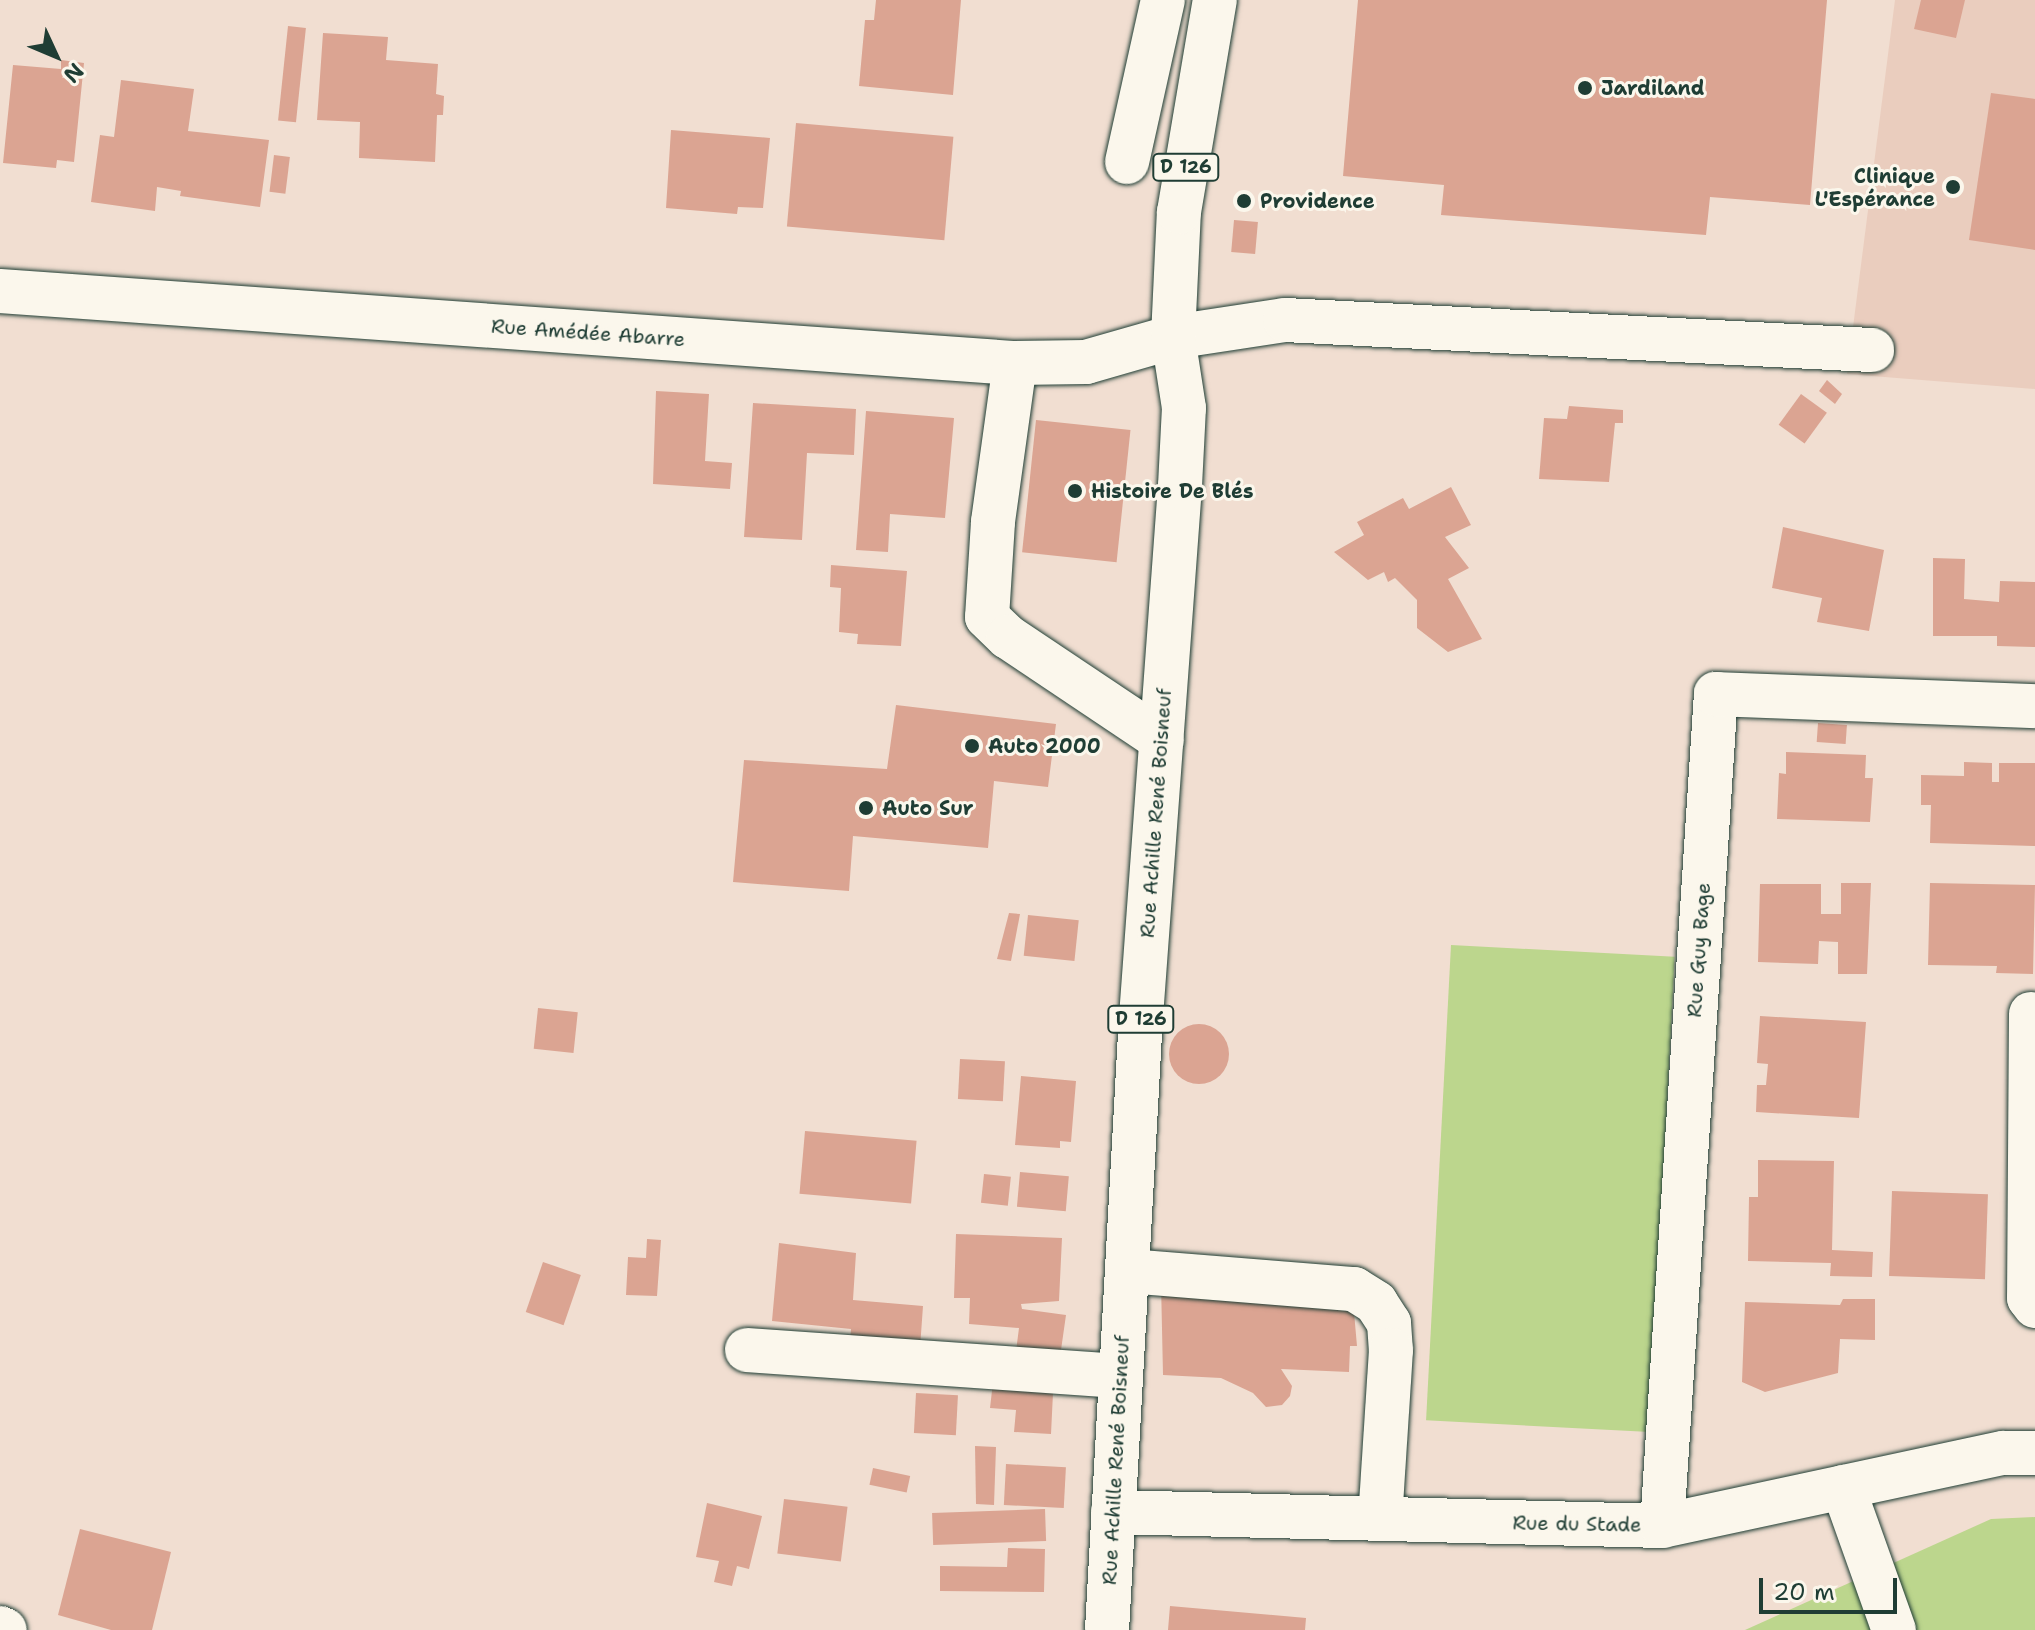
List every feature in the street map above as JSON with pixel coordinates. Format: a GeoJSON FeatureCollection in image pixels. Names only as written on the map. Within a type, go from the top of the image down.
{"type":"FeatureCollection","features":[{"type":"Feature","properties":{"kind":"street"},"geometry":{"type":"LineString","coordinates":[[1127,162],[1163,0]]}},
{"type":"Feature","properties":{"kind":"street","name":"Rue Achille René Boisneuf"},"geometry":{"type":"LineString","coordinates":[[1107,1630],[1118,1376],[1128,1271],[1184,408],[1173,337],[1179,212],[1215,0]]}},
{"type":"Feature","properties":{"kind":"street","name":"Rue Amédée Abarre"},"geometry":{"type":"LineString","coordinates":[[0,291],[1015,363],[1086,362],[1173,337],[1285,320],[1872,350]]}},
{"type":"Feature","properties":{"kind":"street"},"geometry":{"type":"LineString","coordinates":[[1015,363],[993,522],[987,617],[1008,637],[1162,740]]}},
{"type":"Feature","properties":{"kind":"street","name":"Rue Guy Bage"},"geometry":{"type":"LineString","coordinates":[[1662,1526],[1716,694],[2035,706]]}},
{"type":"Feature","properties":{"kind":"street"},"geometry":{"type":"LineString","coordinates":[[2031,1014],[2029,1298],[2035,1306]]}},
{"type":"Feature","properties":{"kind":"street"},"geometry":{"type":"LineString","coordinates":[[1128,1271],[1354,1289],[1376,1303],[1389,1323],[1391,1350],[1380,1519]]}},
{"type":"Feature","properties":{"kind":"street"},"geometry":{"type":"LineString","coordinates":[[747,1350],[1118,1376]]}},
{"type":"Feature","properties":{"kind":"street","name":"Rue du Stade"},"geometry":{"type":"LineString","coordinates":[[1113,1512],[1662,1526],[2003,1453],[2035,1453]]}},
{"type":"Feature","properties":{"kind":"street"},"geometry":{"type":"LineString","coordinates":[[1843,1487],[1894,1630]]}},
{"type":"Feature","properties":{"kind":"shaded area","name":"Clinique L'Espérance"},"geometry":{"type":"Polygon","coordinates":[[[1895,0],[2035,0],[2035,389],[1847,374],[1895,0]]]}},
{"type":"Feature","properties":{"kind":"green space"},"geometry":{"type":"Polygon","coordinates":[[[1451,945],[1675,957],[1650,1432],[1426,1420],[1451,945]]]}},
{"type":"Feature","properties":{"kind":"green space"},"geometry":{"type":"Polygon","coordinates":[[[2035,1517],[2035,1630],[1745,1630],[1991,1519],[2035,1517]]]}},
{"type":"Feature","properties":{"kind":"building"},"geometry":{"type":"Polygon","coordinates":[[[876,0],[961,0],[953,95],[859,86],[865,20],[874,20],[876,0]]]}},
{"type":"Feature","properties":{"kind":"building","name":"Jardiland"},"geometry":{"type":"Polygon","coordinates":[[[1358,0],[1827,0],[1810,205],[1710,197],[1706,235],[1441,215],[1444,185],[1343,176],[1358,0]]]}},
{"type":"Feature","properties":{"kind":"building"},"geometry":{"type":"Polygon","coordinates":[[[1921,0],[1965,0],[1956,38],[1914,29],[1921,0]]]}},
{"type":"Feature","properties":{"kind":"building"},"geometry":{"type":"Polygon","coordinates":[[[288,26],[306,28],[296,122],[278,120],[288,26]]]}},
{"type":"Feature","properties":{"kind":"building"},"geometry":{"type":"Polygon","coordinates":[[[323,33],[388,37],[386,60],[438,64],[436,94],[444,96],[443,115],[437,115],[435,162],[359,158],[360,122],[317,120],[323,33]]]}},
{"type":"Feature","properties":{"kind":"building"},"geometry":{"type":"Polygon","coordinates":[[[61,60],[84,63],[74,162],[57,160],[56,168],[3,163],[13,65],[61,69],[61,60]]]}},
{"type":"Feature","properties":{"kind":"building"},"geometry":{"type":"Polygon","coordinates":[[[121,80],[194,89],[188,131],[269,140],[260,207],[180,196],[181,191],[157,187],[155,211],[91,202],[100,135],[114,137],[121,80]]]}},
{"type":"Feature","properties":{"kind":"building"},"geometry":{"type":"Polygon","coordinates":[[[1991,93],[2035,99],[2035,250],[1969,240],[1991,93]]]}},
{"type":"Feature","properties":{"kind":"building"},"geometry":{"type":"Polygon","coordinates":[[[796,123],[953,137],[944,240],[787,227],[796,123]]]}},
{"type":"Feature","properties":{"kind":"building"},"geometry":{"type":"Polygon","coordinates":[[[671,130],[770,138],[763,208],[738,207],[737,214],[666,208],[671,130]]]}},
{"type":"Feature","properties":{"kind":"building"},"geometry":{"type":"Polygon","coordinates":[[[274,155],[290,157],[285,194],[269,192],[274,155]]]}},
{"type":"Feature","properties":{"kind":"building"},"geometry":{"type":"Polygon","coordinates":[[[1234,220],[1258,222],[1255,254],[1231,252],[1234,220]]]}},
{"type":"Feature","properties":{"kind":"building"},"geometry":{"type":"Polygon","coordinates":[[[1827,380],[1842,394],[1835,404],[1819,391],[1827,380]]]}},
{"type":"Feature","properties":{"kind":"building"},"geometry":{"type":"Polygon","coordinates":[[[656,391],[709,394],[705,461],[732,463],[730,489],[653,484],[656,391]]]}},
{"type":"Feature","properties":{"kind":"building"},"geometry":{"type":"Polygon","coordinates":[[[1801,394],[1827,413],[1805,444],[1779,425],[1801,394]]]}},
{"type":"Feature","properties":{"kind":"building"},"geometry":{"type":"Polygon","coordinates":[[[753,403],[856,409],[854,455],[807,453],[802,540],[744,537],[753,403]]]}},
{"type":"Feature","properties":{"kind":"building"},"geometry":{"type":"Polygon","coordinates":[[[1569,406],[1623,410],[1623,423],[1615,423],[1609,482],[1539,479],[1544,418],[1567,419],[1569,406]]]}},
{"type":"Feature","properties":{"kind":"building"},"geometry":{"type":"Polygon","coordinates":[[[866,411],[954,418],[945,518],[890,514],[888,552],[856,550],[866,411]]]}},
{"type":"Feature","properties":{"kind":"building","name":"Histoire De Blés"},"geometry":{"type":"Polygon","coordinates":[[[1036,420],[1130,430],[1117,562],[1022,552],[1036,420]]]}},
{"type":"Feature","properties":{"kind":"building"},"geometry":{"type":"Polygon","coordinates":[[[1451,487],[1471,525],[1445,537],[1469,568],[1448,579],[1482,639],[1448,652],[1417,628],[1417,600],[1395,578],[1388,582],[1384,572],[1368,580],[1334,552],[1364,535],[1357,522],[1403,498],[1409,509],[1451,487]]]}},
{"type":"Feature","properties":{"kind":"building"},"geometry":{"type":"Polygon","coordinates":[[[1783,527],[1884,550],[1869,631],[1817,622],[1822,598],[1772,588],[1783,527]]]}},
{"type":"Feature","properties":{"kind":"building"},"geometry":{"type":"Polygon","coordinates":[[[1933,558],[1965,559],[1964,599],[1999,602],[2000,581],[2035,582],[2035,647],[1997,646],[1997,636],[1933,636],[1933,558]]]}},
{"type":"Feature","properties":{"kind":"building"},"geometry":{"type":"Polygon","coordinates":[[[831,565],[907,571],[901,646],[857,644],[858,634],[839,632],[841,588],[830,587],[831,565]]]}},
{"type":"Feature","properties":{"kind":"building","name":"Auto Sur"},"geometry":{"type":"Polygon","coordinates":[[[896,705],[1056,724],[1048,787],[994,781],[988,848],[853,836],[849,891],[733,882],[744,760],[887,769],[896,705]]]}},
{"type":"Feature","properties":{"kind":"building"},"geometry":{"type":"Polygon","coordinates":[[[1818,723],[1847,725],[1846,744],[1817,742],[1818,723]]]}},
{"type":"Feature","properties":{"kind":"building"},"geometry":{"type":"Polygon","coordinates":[[[1786,752],[1866,755],[1865,778],[1873,778],[1870,822],[1777,819],[1779,773],[1786,774],[1786,752]]]}},
{"type":"Feature","properties":{"kind":"building"},"geometry":{"type":"Polygon","coordinates":[[[1964,762],[1992,763],[1992,782],[1999,782],[1999,763],[2035,763],[2035,846],[1930,843],[1931,805],[1921,805],[1921,775],[1964,776],[1964,762]]]}},
{"type":"Feature","properties":{"kind":"building"},"geometry":{"type":"Polygon","coordinates":[[[1841,883],[1871,883],[1867,974],[1838,974],[1838,942],[1819,941],[1818,964],[1758,962],[1760,884],[1821,884],[1821,914],[1841,914],[1841,883]]]}},
{"type":"Feature","properties":{"kind":"building"},"geometry":{"type":"Polygon","coordinates":[[[1930,883],[2035,885],[2033,974],[1996,973],[1997,966],[1928,965],[1930,883]]]}},
{"type":"Feature","properties":{"kind":"building"},"geometry":{"type":"Polygon","coordinates":[[[1009,913],[1020,914],[1011,961],[997,959],[1009,913]]]}},
{"type":"Feature","properties":{"kind":"building"},"geometry":{"type":"Polygon","coordinates":[[[1028,915],[1079,920],[1074,961],[1024,956],[1028,915]]]}},
{"type":"Feature","properties":{"kind":"building"},"geometry":{"type":"Polygon","coordinates":[[[538,1008],[578,1012],[573,1053],[534,1049],[538,1008]]]}},
{"type":"Feature","properties":{"kind":"building"},"geometry":{"type":"Polygon","coordinates":[[[1760,1016],[1866,1022],[1859,1118],[1756,1112],[1757,1085],[1766,1085],[1768,1064],[1757,1063],[1760,1016]]]}},
{"type":"Feature","properties":{"kind":"building"},"geometry":{"type":"Polygon","coordinates":[[[1199,1024],[1210,1026],[1220,1033],[1227,1043],[1227,1065],[1220,1075],[1210,1082],[1199,1084],[1188,1082],[1178,1075],[1171,1065],[1169,1054],[1171,1043],[1178,1033],[1188,1026],[1199,1024]]]}},
{"type":"Feature","properties":{"kind":"building"},"geometry":{"type":"Polygon","coordinates":[[[960,1059],[1005,1061],[1003,1101],[958,1099],[960,1059]]]}},
{"type":"Feature","properties":{"kind":"building"},"geometry":{"type":"Polygon","coordinates":[[[1021,1076],[1076,1081],[1071,1142],[1060,1141],[1060,1148],[1015,1145],[1021,1076]]]}},
{"type":"Feature","properties":{"kind":"building"},"geometry":{"type":"Polygon","coordinates":[[[805,1131],[917,1141],[911,1204],[800,1194],[805,1131]]]}},
{"type":"Feature","properties":{"kind":"building"},"geometry":{"type":"Polygon","coordinates":[[[1758,1160],[1834,1161],[1832,1250],[1873,1252],[1872,1277],[1830,1276],[1831,1263],[1748,1261],[1749,1197],[1758,1197],[1758,1160]]]}},
{"type":"Feature","properties":{"kind":"building"},"geometry":{"type":"Polygon","coordinates":[[[1020,1172],[1069,1176],[1066,1211],[1017,1207],[1020,1172]]]}},
{"type":"Feature","properties":{"kind":"building"},"geometry":{"type":"Polygon","coordinates":[[[984,1174],[1011,1177],[1008,1206],[981,1203],[984,1174]]]}},
{"type":"Feature","properties":{"kind":"building"},"geometry":{"type":"Polygon","coordinates":[[[1892,1191],[1988,1194],[1985,1279],[1889,1276],[1892,1191]]]}},
{"type":"Feature","properties":{"kind":"building"},"geometry":{"type":"Polygon","coordinates":[[[956,1234],[1062,1238],[1059,1301],[1021,1304],[1022,1309],[1066,1315],[1060,1357],[1016,1351],[1019,1328],[969,1324],[970,1298],[954,1298],[956,1234]]]}},
{"type":"Feature","properties":{"kind":"building"},"geometry":{"type":"Polygon","coordinates":[[[647,1239],[661,1240],[657,1296],[626,1295],[628,1257],[646,1258],[647,1239]]]}},
{"type":"Feature","properties":{"kind":"building"},"geometry":{"type":"Polygon","coordinates":[[[779,1243],[856,1253],[853,1300],[923,1306],[920,1348],[850,1342],[851,1329],[772,1321],[779,1243]]]}},
{"type":"Feature","properties":{"kind":"building"},"geometry":{"type":"Polygon","coordinates":[[[543,1262],[581,1275],[564,1325],[526,1312],[543,1262]]]}},
{"type":"Feature","properties":{"kind":"building"},"geometry":{"type":"Polygon","coordinates":[[[1161,1283],[1353,1301],[1357,1346],[1350,1346],[1349,1372],[1281,1369],[1292,1386],[1290,1396],[1282,1405],[1266,1407],[1253,1393],[1221,1378],[1163,1375],[1161,1283]]]}},
{"type":"Feature","properties":{"kind":"building"},"geometry":{"type":"Polygon","coordinates":[[[1843,1299],[1875,1299],[1875,1340],[1840,1339],[1838,1373],[1765,1392],[1742,1382],[1745,1302],[1840,1305],[1843,1299]]]}},
{"type":"Feature","properties":{"kind":"building"},"geometry":{"type":"Polygon","coordinates":[[[993,1382],[1053,1393],[1051,1434],[1014,1432],[1016,1410],[990,1408],[993,1382]]]}},
{"type":"Feature","properties":{"kind":"building"},"geometry":{"type":"Polygon","coordinates":[[[916,1393],[958,1395],[956,1435],[914,1433],[916,1393]]]}},
{"type":"Feature","properties":{"kind":"building"},"geometry":{"type":"Polygon","coordinates":[[[975,1446],[996,1447],[994,1505],[976,1504],[975,1446]]]}},
{"type":"Feature","properties":{"kind":"building"},"geometry":{"type":"Polygon","coordinates":[[[1006,1464],[1066,1467],[1064,1508],[1004,1505],[1006,1464]]]}},
{"type":"Feature","properties":{"kind":"building"},"geometry":{"type":"Polygon","coordinates":[[[873,1468],[910,1476],[907,1493],[869,1485],[873,1468]]]}},
{"type":"Feature","properties":{"kind":"building"},"geometry":{"type":"Polygon","coordinates":[[[784,1499],[848,1507],[841,1561],[777,1554],[784,1499]]]}},
{"type":"Feature","properties":{"kind":"building"},"geometry":{"type":"Polygon","coordinates":[[[707,1503],[762,1516],[749,1569],[737,1566],[732,1586],[714,1582],[719,1561],[696,1557],[707,1503]]]}},
{"type":"Feature","properties":{"kind":"building"},"geometry":{"type":"Polygon","coordinates":[[[1045,1509],[1046,1541],[933,1545],[932,1513],[1045,1509]]]}},
{"type":"Feature","properties":{"kind":"building"},"geometry":{"type":"Polygon","coordinates":[[[80,1529],[171,1552],[152,1630],[111,1630],[58,1615],[80,1529]]]}},
{"type":"Feature","properties":{"kind":"building"},"geometry":{"type":"Polygon","coordinates":[[[1008,1548],[1045,1549],[1044,1592],[940,1591],[940,1566],[1007,1567],[1008,1548]]]}},
{"type":"Feature","properties":{"kind":"building"},"geometry":{"type":"Polygon","coordinates":[[[1170,1606],[1306,1618],[1305,1630],[1168,1630],[1170,1606]]]}},
{"type":"Feature","properties":{"kind":"place","name":"Jardiland"},"geometry":{"type":"Point","coordinates":[1585,88]}},
{"type":"Feature","properties":{"kind":"place","name":"Clinique L'Espérance"},"geometry":{"type":"Point","coordinates":[1953,187]}},
{"type":"Feature","properties":{"kind":"place","name":"Providence"},"geometry":{"type":"Point","coordinates":[1244,201]}},
{"type":"Feature","properties":{"kind":"place","name":"Histoire De Blés"},"geometry":{"type":"Point","coordinates":[1075,491]}},
{"type":"Feature","properties":{"kind":"place","name":"Auto 2000"},"geometry":{"type":"Point","coordinates":[972,746]}},
{"type":"Feature","properties":{"kind":"place","name":"Auto Sur"},"geometry":{"type":"Point","coordinates":[866,808]}}]}
